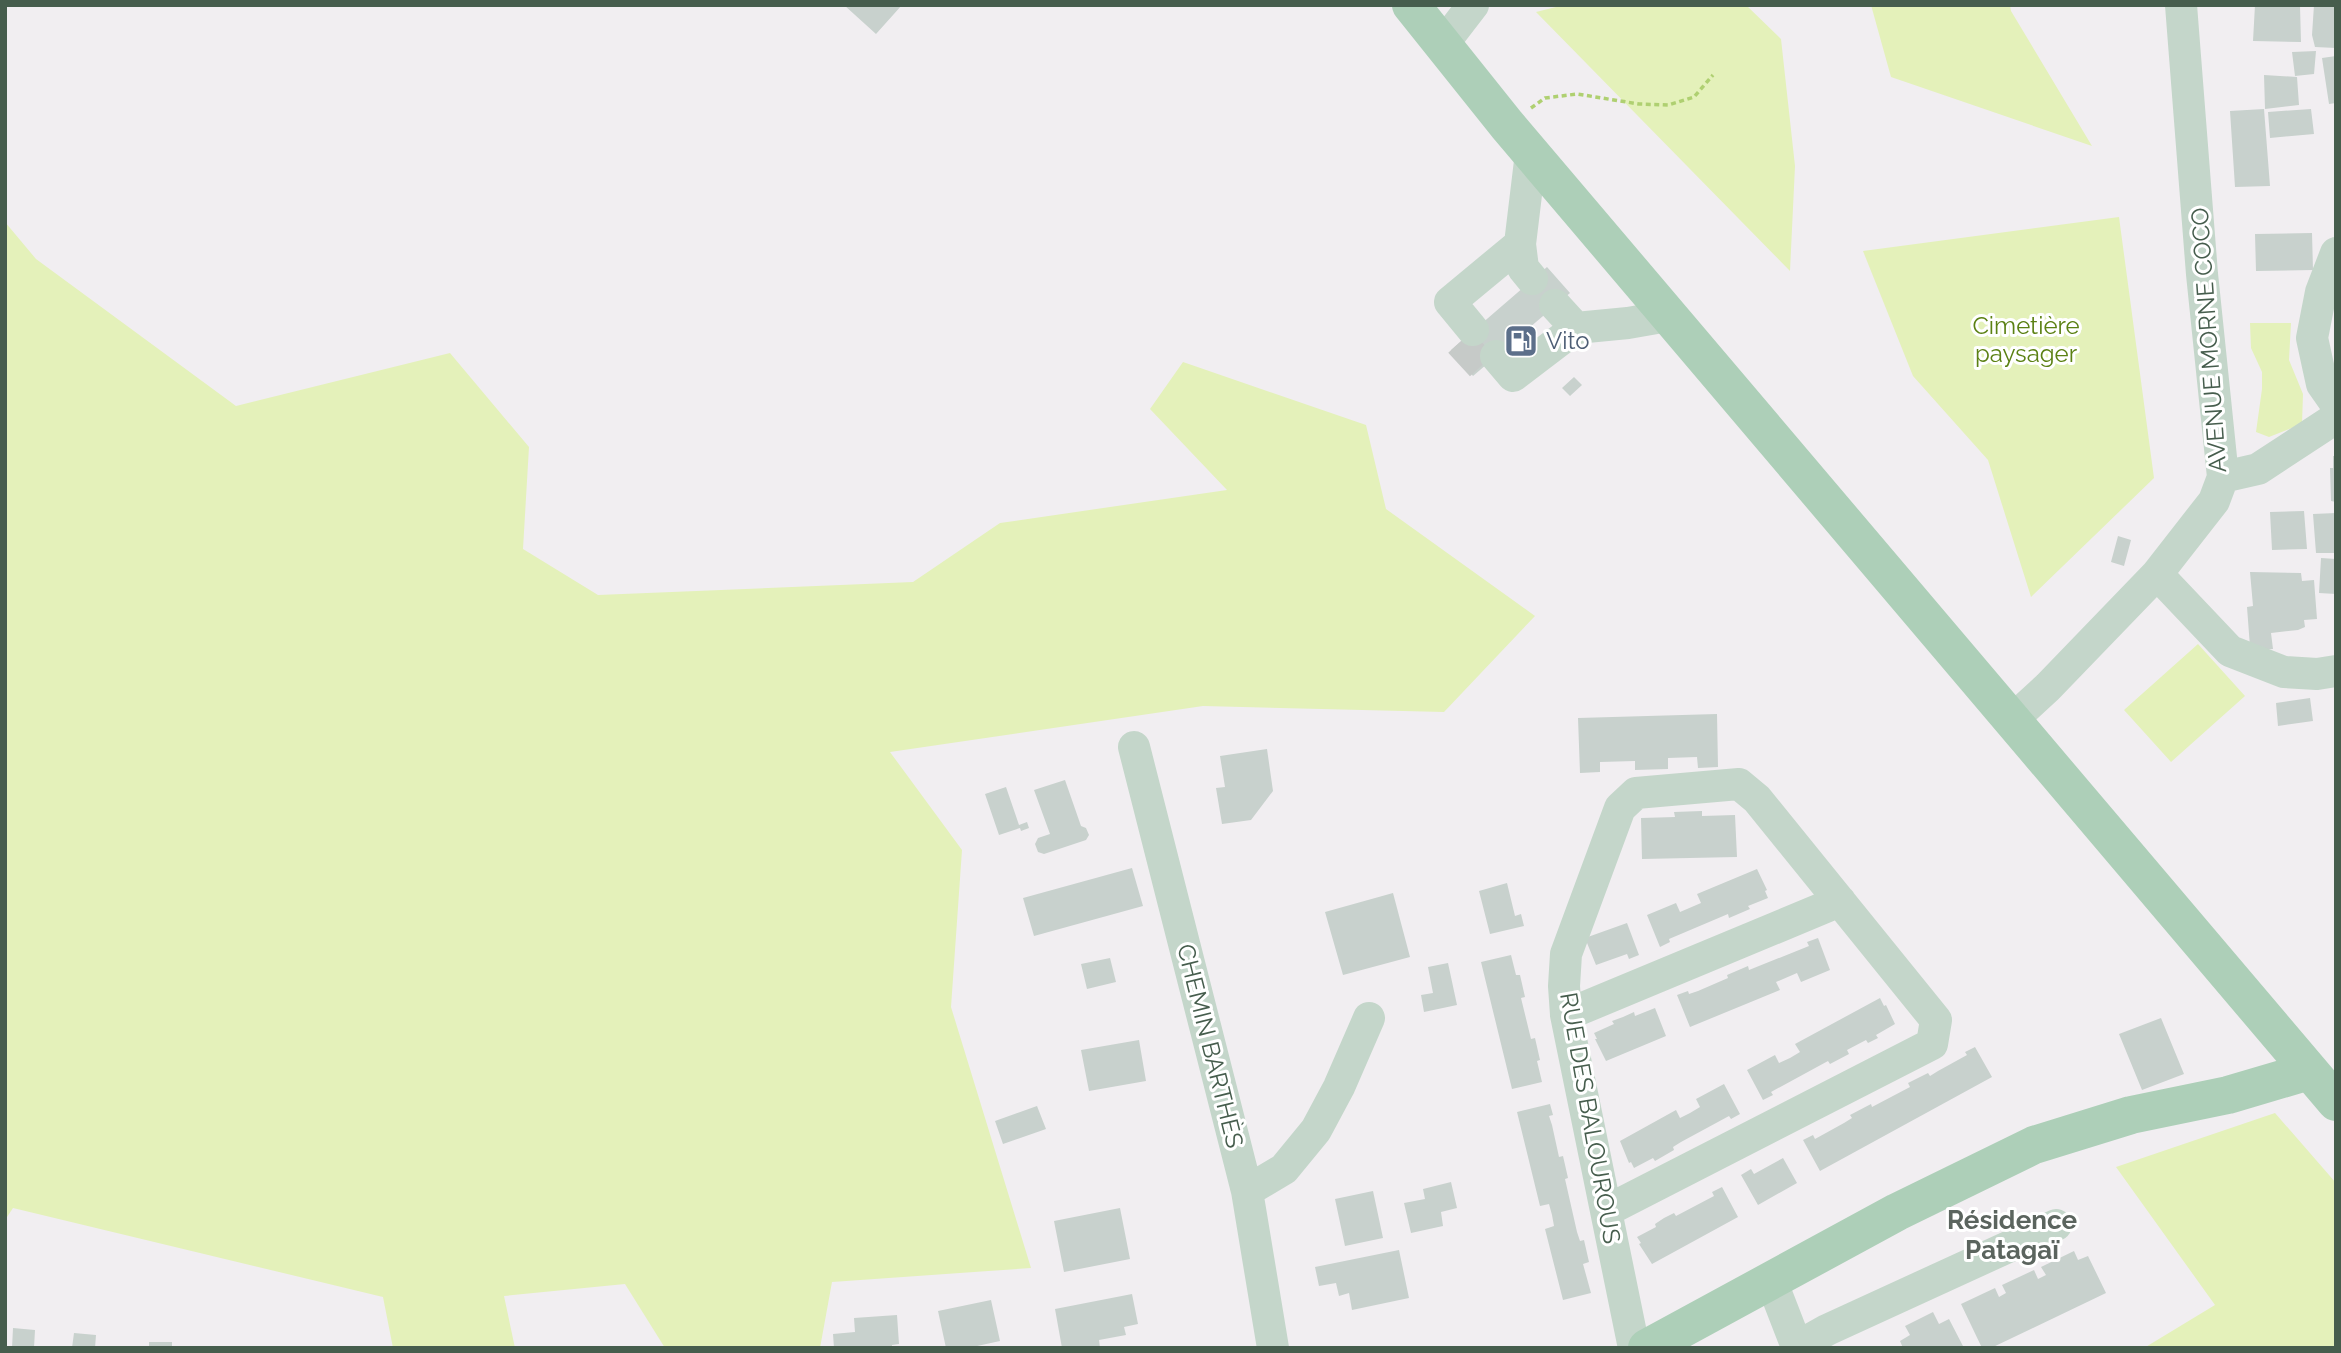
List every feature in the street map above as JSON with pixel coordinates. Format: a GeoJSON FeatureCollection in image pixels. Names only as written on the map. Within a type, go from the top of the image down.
{"type":"FeatureCollection","features":[{"type":"Feature","properties":{"kind":"main road"},"geometry":{"type":"LineString","coordinates":[[1411,5],[1519,139],[1668,316],[2336,1102]]}},
{"type":"Feature","properties":{"kind":"main road"},"geometry":{"type":"LineString","coordinates":[[1647,1348],[1897,1212],[2034,1145],[2131,1115],[2228,1095],[2309,1071]]}},
{"type":"Feature","properties":{"kind":"street"},"geometry":{"type":"LineString","coordinates":[[1443,44],[1473,5]]}},
{"type":"Feature","properties":{"kind":"street","name":"AVENUE MORNE COCO"},"geometry":{"type":"LineString","coordinates":[[2011,721],[2048,687],[2157,574],[2214,502],[2223,477],[2202,274],[2181,5]]}},
{"type":"Feature","properties":{"kind":"street"},"geometry":{"type":"LineString","coordinates":[[1519,139],[1522,268],[1532,279]]}},
{"type":"Feature","properties":{"kind":"street"},"geometry":{"type":"LineString","coordinates":[[1466,336],[1450,302],[1520,244]]}},
{"type":"Feature","properties":{"kind":"street"},"geometry":{"type":"LineString","coordinates":[[2336,253],[2320,292],[2312,338],[2322,384],[2336,404]]}},
{"type":"Feature","properties":{"kind":"street"},"geometry":{"type":"LineString","coordinates":[[1498,367],[1566,316],[1628,323],[1668,316]]}},
{"type":"Feature","properties":{"kind":"street"},"geometry":{"type":"LineString","coordinates":[[2223,477],[2258,469],[2336,418]]}},
{"type":"Feature","properties":{"kind":"street"},"geometry":{"type":"LineString","coordinates":[[2157,574],[2230,651],[2284,672],[2317,674],[2336,671]]}},
{"type":"Feature","properties":{"kind":"street","name":"CHEMIN BARTHÈS"},"geometry":{"type":"LineString","coordinates":[[1134,747],[1247,1191],[1273,1348]]}},
{"type":"Feature","properties":{"kind":"street","name":"RUE DES BALOUROUS"},"geometry":{"type":"LineString","coordinates":[[1606,1211],[1933,1044],[1936,1020],[1757,799],[1739,784],[1636,793],[1620,808],[1566,954],[1566,1015],[1606,1211],[1634,1348]]}},
{"type":"Feature","properties":{"kind":"street"},"geometry":{"type":"LineString","coordinates":[[1566,1015],[1840,901]]}},
{"type":"Feature","properties":{"kind":"street"},"geometry":{"type":"LineString","coordinates":[[1247,1191],[1284,1169],[1316,1130],[1339,1087],[1369,1018]]}},
{"type":"Feature","properties":{"kind":"street"},"geometry":{"type":"LineString","coordinates":[[1771,1280],[1796,1347],[1827,1330],[2056,1225]]}},
{"type":"Feature","properties":{"kind":"path"},"geometry":{"type":"LineString","coordinates":[[1519,139],[1545,98],[1577,94],[1639,104],[1668,105],[1694,97],[1713,75]]}},
{"type":"Feature","properties":{"kind":"green space"},"geometry":{"type":"Polygon","coordinates":[[[1564,5],[1746,5],[1781,39],[1795,166],[1790,271],[1536,12],[1564,5]]]}},
{"type":"Feature","properties":{"kind":"green space"},"geometry":{"type":"Polygon","coordinates":[[[1871,5],[2010,5],[2011,11],[2092,146],[1891,77],[1871,5]]]}},
{"type":"Feature","properties":{"kind":"green space","name":"Cimetière paysager"},"geometry":{"type":"Polygon","coordinates":[[[2119,217],[2154,478],[2031,597],[1988,460],[1913,376],[1863,251],[2119,217]]]}},
{"type":"Feature","properties":{"kind":"green space"},"geometry":{"type":"Polygon","coordinates":[[[5,222],[36,259],[236,406],[450,353],[529,447],[523,549],[598,595],[913,582],[1000,523],[1227,490],[1150,409],[1183,362],[1366,425],[1386,509],[1535,616],[1444,712],[1203,706],[890,752],[962,850],[951,1007],[1031,1268],[832,1282],[820,1348],[665,1348],[625,1284],[504,1296],[515,1348],[393,1348],[383,1297],[13,1208],[5,1220],[5,222]]]}},
{"type":"Feature","properties":{"kind":"green space"},"geometry":{"type":"Polygon","coordinates":[[[2250,323],[2291,323],[2289,360],[2303,394],[2302,424],[2269,437],[2256,432],[2262,372],[2251,348],[2250,323]]]}},
{"type":"Feature","properties":{"kind":"green space"},"geometry":{"type":"Polygon","coordinates":[[[2198,644],[2245,696],[2171,762],[2124,710],[2198,644]]]}},
{"type":"Feature","properties":{"kind":"green space"},"geometry":{"type":"Polygon","coordinates":[[[2275,1113],[2336,1183],[2336,1348],[2144,1348],[2215,1305],[2116,1167],[2275,1113]]]}},
{"type":"Feature","properties":{"kind":"building"},"geometry":{"type":"Polygon","coordinates":[[[844,5],[902,5],[876,34],[844,5]]]}},
{"type":"Feature","properties":{"kind":"building"},"geometry":{"type":"Polygon","coordinates":[[[2255,5],[2300,6],[2301,42],[2253,41],[2255,5]]]}},
{"type":"Feature","properties":{"kind":"building"},"geometry":{"type":"Polygon","coordinates":[[[2314,5],[2336,6],[2336,48],[2315,47],[2312,35],[2314,5]]]}},
{"type":"Feature","properties":{"kind":"building"},"geometry":{"type":"Polygon","coordinates":[[[2316,51],[2314,74],[2295,76],[2292,52],[2316,51]]]}},
{"type":"Feature","properties":{"kind":"building"},"geometry":{"type":"Polygon","coordinates":[[[2336,56],[2336,103],[2329,104],[2322,58],[2336,56]]]}},
{"type":"Feature","properties":{"kind":"building"},"geometry":{"type":"Polygon","coordinates":[[[2264,75],[2297,77],[2299,105],[2265,109],[2264,75]]]}},
{"type":"Feature","properties":{"kind":"building"},"geometry":{"type":"Polygon","coordinates":[[[2264,109],[2270,186],[2235,187],[2230,111],[2264,109]]]}},
{"type":"Feature","properties":{"kind":"building"},"geometry":{"type":"Polygon","coordinates":[[[2311,109],[2314,134],[2270,138],[2268,112],[2311,109]]]}},
{"type":"Feature","properties":{"kind":"building"},"geometry":{"type":"Polygon","coordinates":[[[2312,233],[2313,270],[2256,271],[2255,234],[2312,233]]]}},
{"type":"Feature","properties":{"kind":"building"},"geometry":{"type":"Polygon","coordinates":[[[1547,267],[1570,293],[1473,376],[1451,350],[1547,267]]]}},
{"type":"Feature","properties":{"kind":"building"},"geometry":{"type":"Polygon","coordinates":[[[1574,377],[1582,385],[1570,396],[1562,388],[1574,377]]]}},
{"type":"Feature","properties":{"kind":"building"},"geometry":{"type":"Polygon","coordinates":[[[2333,456],[2336,456],[2336,502],[2331,501],[2330,468],[2333,468],[2333,456]]]}},
{"type":"Feature","properties":{"kind":"building"},"geometry":{"type":"Polygon","coordinates":[[[2304,511],[2307,549],[2272,550],[2270,512],[2304,511]]]}},
{"type":"Feature","properties":{"kind":"building"},"geometry":{"type":"Polygon","coordinates":[[[2336,513],[2336,553],[2316,553],[2313,514],[2336,513]]]}},
{"type":"Feature","properties":{"kind":"building"},"geometry":{"type":"Polygon","coordinates":[[[2118,536],[2131,540],[2124,566],[2111,562],[2118,536]]]}},
{"type":"Feature","properties":{"kind":"building"},"geometry":{"type":"Polygon","coordinates":[[[2321,558],[2336,559],[2336,594],[2319,593],[2321,558]]]}},
{"type":"Feature","properties":{"kind":"building"},"geometry":{"type":"Polygon","coordinates":[[[2250,572],[2301,573],[2302,581],[2314,580],[2317,619],[2304,620],[2305,627],[2298,630],[2271,633],[2273,649],[2256,650],[2250,647],[2247,607],[2253,606],[2250,572]]]}},
{"type":"Feature","properties":{"kind":"building"},"geometry":{"type":"Polygon","coordinates":[[[2310,698],[2313,721],[2278,726],[2276,703],[2310,698]]]}},
{"type":"Feature","properties":{"kind":"building"},"geometry":{"type":"Polygon","coordinates":[[[1717,714],[1718,767],[1698,768],[1697,757],[1668,758],[1668,769],[1635,770],[1635,761],[1600,762],[1600,772],[1580,773],[1578,718],[1717,714]]]}},
{"type":"Feature","properties":{"kind":"building"},"geometry":{"type":"Polygon","coordinates":[[[1267,749],[1273,791],[1251,820],[1222,824],[1216,788],[1225,787],[1220,756],[1267,749]]]}},
{"type":"Feature","properties":{"kind":"building"},"geometry":{"type":"Polygon","coordinates":[[[1065,780],[1081,826],[1086,828],[1089,835],[1086,840],[1044,854],[1038,852],[1035,844],[1038,838],[1050,834],[1034,790],[1065,780]]]}},
{"type":"Feature","properties":{"kind":"building"},"geometry":{"type":"Polygon","coordinates":[[[1006,787],[1019,825],[1027,822],[1029,828],[999,835],[985,794],[1006,787]]]}},
{"type":"Feature","properties":{"kind":"building"},"geometry":{"type":"Polygon","coordinates":[[[1702,811],[1702,816],[1735,815],[1737,857],[1642,859],[1641,818],[1675,817],[1674,812],[1702,811]]]}},
{"type":"Feature","properties":{"kind":"building"},"geometry":{"type":"Polygon","coordinates":[[[1132,868],[1143,906],[1034,936],[1023,898],[1132,868]]]}},
{"type":"Feature","properties":{"kind":"building"},"geometry":{"type":"Polygon","coordinates":[[[1757,869],[1768,898],[1729,918],[1728,914],[1669,939],[1670,942],[1660,947],[1647,915],[1676,903],[1680,912],[1701,903],[1697,894],[1757,869]]]}},
{"type":"Feature","properties":{"kind":"building"},"geometry":{"type":"Polygon","coordinates":[[[1507,883],[1515,916],[1521,914],[1524,926],[1490,934],[1479,891],[1507,883]]]}},
{"type":"Feature","properties":{"kind":"building"},"geometry":{"type":"Polygon","coordinates":[[[1393,893],[1410,957],[1343,975],[1325,912],[1393,893]]]}},
{"type":"Feature","properties":{"kind":"building"},"geometry":{"type":"Polygon","coordinates":[[[1627,923],[1639,955],[1629,959],[1627,954],[1596,965],[1585,938],[1627,923]]]}},
{"type":"Feature","properties":{"kind":"building"},"geometry":{"type":"Polygon","coordinates":[[[1818,938],[1830,970],[1801,982],[1797,973],[1776,982],[1780,990],[1690,1027],[1677,995],[1698,991],[1748,966],[1749,970],[1809,946],[1807,942],[1818,938]]]}},
{"type":"Feature","properties":{"kind":"building"},"geometry":{"type":"Polygon","coordinates":[[[1511,955],[1516,975],[1520,975],[1525,997],[1521,998],[1531,1039],[1535,1038],[1542,1082],[1512,1089],[1481,962],[1511,955]]]}},
{"type":"Feature","properties":{"kind":"building"},"geometry":{"type":"Polygon","coordinates":[[[1110,958],[1116,982],[1087,989],[1081,964],[1110,958]]]}},
{"type":"Feature","properties":{"kind":"building"},"geometry":{"type":"Polygon","coordinates":[[[1448,963],[1457,1005],[1424,1012],[1421,995],[1433,993],[1428,967],[1448,963]]]}},
{"type":"Feature","properties":{"kind":"building"},"geometry":{"type":"Polygon","coordinates":[[[1880,998],[1895,1024],[1876,1035],[1878,1038],[1868,1043],[1866,1040],[1847,1050],[1849,1054],[1830,1064],[1828,1061],[1771,1092],[1773,1095],[1763,1100],[1747,1070],[1775,1055],[1779,1063],[1790,1058],[1800,1052],[1795,1044],[1880,998]]]}},
{"type":"Feature","properties":{"kind":"building"},"geometry":{"type":"Polygon","coordinates":[[[1655,1008],[1666,1036],[1606,1061],[1594,1033],[1614,1024],[1612,1021],[1634,1012],[1635,1016],[1655,1008]]]}},
{"type":"Feature","properties":{"kind":"building"},"geometry":{"type":"Polygon","coordinates":[[[2161,1018],[2184,1074],[2142,1090],[2119,1034],[2161,1018]]]}},
{"type":"Feature","properties":{"kind":"building"},"geometry":{"type":"Polygon","coordinates":[[[1139,1040],[1146,1081],[1089,1091],[1081,1050],[1139,1040]]]}},
{"type":"Feature","properties":{"kind":"building"},"geometry":{"type":"Polygon","coordinates":[[[1975,1047],[1992,1077],[1820,1171],[1803,1140],[1813,1135],[1815,1139],[1852,1118],[1850,1115],[1910,1087],[1908,1083],[1928,1073],[1930,1076],[1967,1055],[1965,1052],[1975,1047]]]}},
{"type":"Feature","properties":{"kind":"building"},"geometry":{"type":"Polygon","coordinates":[[[1724,1084],[1740,1114],[1731,1119],[1729,1116],[1681,1142],[1673,1147],[1674,1150],[1655,1161],[1653,1158],[1634,1168],[1631,1162],[1629,1163],[1620,1141],[1676,1110],[1680,1118],[1690,1113],[1700,1107],[1696,1099],[1724,1084]]]}},
{"type":"Feature","properties":{"kind":"building"},"geometry":{"type":"Polygon","coordinates":[[[1550,1104],[1553,1115],[1549,1116],[1559,1157],[1563,1156],[1568,1178],[1565,1179],[1577,1232],[1580,1241],[1584,1240],[1589,1262],[1583,1264],[1591,1293],[1563,1300],[1545,1229],[1554,1226],[1552,1215],[1549,1204],[1540,1206],[1517,1112],[1550,1104]]]}},
{"type":"Feature","properties":{"kind":"building"},"geometry":{"type":"Polygon","coordinates":[[[1037,1106],[1046,1129],[1003,1144],[995,1121],[1037,1106]]]}},
{"type":"Feature","properties":{"kind":"building"},"geometry":{"type":"Polygon","coordinates":[[[1783,1158],[1797,1183],[1758,1205],[1741,1175],[1751,1169],[1754,1174],[1783,1158]]]}},
{"type":"Feature","properties":{"kind":"building"},"geometry":{"type":"Polygon","coordinates":[[[1451,1182],[1457,1208],[1441,1212],[1443,1226],[1411,1233],[1404,1203],[1425,1199],[1423,1189],[1451,1182]]]}},
{"type":"Feature","properties":{"kind":"building"},"geometry":{"type":"Polygon","coordinates":[[[1722,1187],[1738,1217],[1652,1264],[1637,1237],[1656,1227],[1655,1224],[1664,1218],[1674,1213],[1676,1216],[1714,1196],[1712,1192],[1722,1187]]]}},
{"type":"Feature","properties":{"kind":"building"},"geometry":{"type":"Polygon","coordinates":[[[1373,1191],[1383,1238],[1345,1246],[1335,1199],[1373,1191]]]}},
{"type":"Feature","properties":{"kind":"building"},"geometry":{"type":"Polygon","coordinates":[[[1120,1208],[1130,1259],[1064,1272],[1054,1221],[1120,1208]]]}},
{"type":"Feature","properties":{"kind":"building"},"geometry":{"type":"Polygon","coordinates":[[[1399,1250],[1409,1298],[1352,1310],[1349,1293],[1339,1296],[1336,1283],[1319,1286],[1315,1267],[1399,1250]]]}},
{"type":"Feature","properties":{"kind":"building"},"geometry":{"type":"Polygon","coordinates":[[[2074,1251],[2078,1260],[2088,1256],[2106,1293],[1991,1348],[1982,1348],[1961,1304],[1995,1288],[1999,1297],[2006,1293],[2002,1285],[2034,1270],[2038,1279],[2046,1275],[2041,1267],[2074,1251]]]}},
{"type":"Feature","properties":{"kind":"building"},"geometry":{"type":"Polygon","coordinates":[[[1132,1294],[1138,1324],[1124,1327],[1126,1335],[1099,1340],[1100,1348],[1062,1348],[1055,1309],[1132,1294]]]}},
{"type":"Feature","properties":{"kind":"building"},"geometry":{"type":"Polygon","coordinates":[[[991,1300],[1000,1341],[968,1348],[946,1348],[938,1311],[991,1300]]]}},
{"type":"Feature","properties":{"kind":"building"},"geometry":{"type":"Polygon","coordinates":[[[1933,1312],[1939,1324],[1949,1319],[1964,1348],[1903,1348],[1900,1341],[1910,1335],[1905,1326],[1933,1312]]]}},
{"type":"Feature","properties":{"kind":"building"},"geometry":{"type":"Polygon","coordinates":[[[897,1315],[899,1344],[892,1345],[892,1348],[834,1348],[833,1334],[855,1332],[854,1318],[897,1315]]]}},
{"type":"Feature","properties":{"kind":"building"},"geometry":{"type":"Polygon","coordinates":[[[13,1328],[35,1330],[34,1348],[12,1348],[13,1328]]]}},
{"type":"Feature","properties":{"kind":"building"},"geometry":{"type":"Polygon","coordinates":[[[74,1333],[96,1335],[95,1348],[72,1348],[74,1333]]]}},
{"type":"Feature","properties":{"kind":"building"},"geometry":{"type":"Polygon","coordinates":[[[149,1342],[172,1342],[172,1348],[149,1348],[149,1342]]]}},
{"type":"Feature","properties":{"kind":"tunnel"},"geometry":{"type":"LineString","coordinates":[[1460,342],[1484,368]]}},
{"type":"Feature","properties":{"kind":"place","name":"Vito"},"geometry":{"type":"Point","coordinates":[1521,341]}},
{"type":"Feature","properties":{"kind":"district","name":"Résidence Patagaï"},"geometry":{"type":"Point","coordinates":[2012,1235]}}]}
